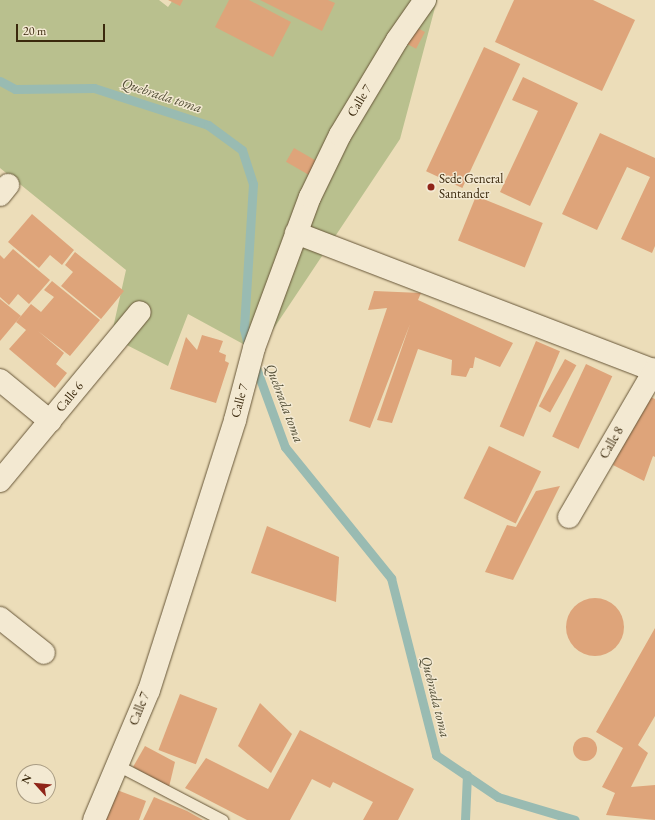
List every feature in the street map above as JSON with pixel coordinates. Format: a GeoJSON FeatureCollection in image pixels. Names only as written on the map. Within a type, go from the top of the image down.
{"type":"FeatureCollection","features":[{"type":"Feature","properties":{"kind":"street","name":"Calle 7"},"geometry":{"type":"LineString","coordinates":[[94,820],[148,690],[235,420],[254,348],[296,233],[340,135],[397,40],[425,0]]}},
{"type":"Feature","properties":{"kind":"street"},"geometry":{"type":"LineString","coordinates":[[296,233],[655,370]]}},
{"type":"Feature","properties":{"kind":"street","name":"Calle 6"},"geometry":{"type":"LineString","coordinates":[[0,481],[140,312]]}},
{"type":"Feature","properties":{"kind":"street","name":"Calle 8"},"geometry":{"type":"LineString","coordinates":[[569,517],[655,370]]}},
{"type":"Feature","properties":{"kind":"street"},"geometry":{"type":"LineString","coordinates":[[0,380],[50,421]]}},
{"type":"Feature","properties":{"kind":"street"},"geometry":{"type":"LineString","coordinates":[[0,618],[44,653]]}},
{"type":"Feature","properties":{"kind":"lane"},"geometry":{"type":"LineString","coordinates":[[117,765],[222,820]]}},
{"type":"Feature","properties":{"kind":"green space"},"geometry":{"type":"Polygon","coordinates":[[[0,0],[159,0],[168,7],[173,0],[437,0],[400,139],[258,352],[188,314],[168,366],[111,337],[126,270],[0,168],[0,0]]]}},
{"type":"Feature","properties":{"kind":"building"},"geometry":{"type":"Polygon","coordinates":[[[168,0],[183,0],[180,6],[168,0]]]}},
{"type":"Feature","properties":{"kind":"building"},"geometry":{"type":"Polygon","coordinates":[[[229,0],[249,0],[291,22],[273,57],[215,27],[229,0]]]}},
{"type":"Feature","properties":{"kind":"building"},"geometry":{"type":"Polygon","coordinates":[[[260,0],[328,0],[335,3],[322,31],[260,0]]]}},
{"type":"Feature","properties":{"kind":"building"},"geometry":{"type":"Polygon","coordinates":[[[514,0],[593,0],[635,20],[602,91],[495,42],[514,0]]]}},
{"type":"Feature","properties":{"kind":"building"},"geometry":{"type":"Polygon","coordinates":[[[410,24],[425,32],[416,49],[401,41],[410,24]]]}},
{"type":"Feature","properties":{"kind":"building"},"geometry":{"type":"Polygon","coordinates":[[[484,47],[520,64],[462,188],[426,171],[484,47]]]}},
{"type":"Feature","properties":{"kind":"building"},"geometry":{"type":"Polygon","coordinates":[[[523,77],[578,103],[530,206],[500,192],[538,111],[512,100],[523,77]]]}},
{"type":"Feature","properties":{"kind":"building"},"geometry":{"type":"Polygon","coordinates":[[[600,133],[655,158],[655,246],[652,253],[621,239],[650,177],[627,167],[597,230],[562,214],[600,133]]]}},
{"type":"Feature","properties":{"kind":"building"},"geometry":{"type":"Polygon","coordinates":[[[294,148],[325,166],[317,180],[286,162],[294,148]]]}},
{"type":"Feature","properties":{"kind":"building"},"geometry":{"type":"Polygon","coordinates":[[[476,196],[543,223],[525,267],[458,241],[476,196]]]}},
{"type":"Feature","properties":{"kind":"building"},"geometry":{"type":"Polygon","coordinates":[[[32,214],[74,250],[62,265],[50,255],[39,268],[8,242],[32,214]]]}},
{"type":"Feature","properties":{"kind":"building"},"geometry":{"type":"Polygon","coordinates":[[[13,249],[50,280],[29,304],[18,294],[9,305],[0,297],[0,255],[4,259],[13,249]]]}},
{"type":"Feature","properties":{"kind":"building"},"geometry":{"type":"Polygon","coordinates":[[[75,252],[124,291],[101,319],[61,286],[73,272],[65,265],[75,252]]]}},
{"type":"Feature","properties":{"kind":"building"},"geometry":{"type":"Polygon","coordinates":[[[52,281],[100,320],[70,356],[38,331],[64,353],[56,364],[67,373],[55,388],[9,349],[26,330],[16,322],[31,304],[41,312],[54,297],[44,290],[52,281]]]}},
{"type":"Feature","properties":{"kind":"building"},"geometry":{"type":"Polygon","coordinates":[[[374,291],[421,293],[418,300],[513,343],[500,367],[475,357],[473,368],[470,368],[466,377],[451,375],[452,360],[418,349],[392,423],[377,420],[410,324],[370,428],[349,421],[387,308],[368,310],[374,291]]]}},
{"type":"Feature","properties":{"kind":"building"},"geometry":{"type":"Polygon","coordinates":[[[0,299],[21,316],[0,341],[0,299]]]}},
{"type":"Feature","properties":{"kind":"building"},"geometry":{"type":"Polygon","coordinates":[[[202,335],[223,341],[219,352],[226,355],[225,361],[229,363],[216,403],[170,389],[186,337],[197,350],[202,335]]]}},
{"type":"Feature","properties":{"kind":"building"},"geometry":{"type":"Polygon","coordinates":[[[536,341],[560,351],[524,437],[500,427],[536,341]]]}},
{"type":"Feature","properties":{"kind":"building"},"geometry":{"type":"Polygon","coordinates":[[[565,359],[576,365],[550,413],[539,406],[565,359]]]}},
{"type":"Feature","properties":{"kind":"building"},"geometry":{"type":"Polygon","coordinates":[[[586,364],[612,376],[578,449],[552,437],[586,364]]]}},
{"type":"Feature","properties":{"kind":"building"},"geometry":{"type":"Polygon","coordinates":[[[646,395],[655,399],[655,457],[653,456],[644,481],[613,465],[646,395]]]}},
{"type":"Feature","properties":{"kind":"building"},"geometry":{"type":"Polygon","coordinates":[[[489,446],[541,471],[516,524],[464,498],[489,446]]]}},
{"type":"Feature","properties":{"kind":"building"},"geometry":{"type":"Polygon","coordinates":[[[560,486],[513,580],[485,572],[507,525],[516,527],[536,491],[560,486]]]}},
{"type":"Feature","properties":{"kind":"building"},"geometry":{"type":"Polygon","coordinates":[[[267,526],[339,557],[336,602],[251,573],[267,526]]]}},
{"type":"Feature","properties":{"kind":"building"},"geometry":{"type":"Polygon","coordinates":[[[589,598],[601,598],[616,606],[624,621],[624,633],[616,648],[601,656],[589,656],[574,648],[566,633],[566,621],[574,606],[589,598]]]}},
{"type":"Feature","properties":{"kind":"building"},"geometry":{"type":"Polygon","coordinates":[[[655,628],[655,716],[638,745],[648,753],[631,787],[655,785],[655,820],[606,815],[615,793],[602,787],[623,748],[596,732],[655,628]]]}},
{"type":"Feature","properties":{"kind":"building"},"geometry":{"type":"Polygon","coordinates":[[[180,694],[217,708],[196,764],[158,750],[180,694]]]}},
{"type":"Feature","properties":{"kind":"building"},"geometry":{"type":"Polygon","coordinates":[[[260,703],[292,734],[271,773],[238,746],[260,703]]]}},
{"type":"Feature","properties":{"kind":"building"},"geometry":{"type":"Polygon","coordinates":[[[300,730],[414,789],[398,820],[363,820],[373,802],[333,782],[330,788],[312,779],[290,820],[247,820],[185,788],[206,758],[268,789],[300,730]]]}},
{"type":"Feature","properties":{"kind":"building"},"geometry":{"type":"Polygon","coordinates":[[[585,737],[594,740],[597,749],[594,758],[585,761],[576,758],[573,749],[576,740],[585,737]]]}},
{"type":"Feature","properties":{"kind":"building"},"geometry":{"type":"Polygon","coordinates":[[[145,746],[175,762],[169,787],[133,767],[145,746]]]}},
{"type":"Feature","properties":{"kind":"building"},"geometry":{"type":"Polygon","coordinates":[[[117,790],[146,801],[139,820],[106,820],[117,790]]]}},
{"type":"Feature","properties":{"kind":"building"},"geometry":{"type":"Polygon","coordinates":[[[154,797],[187,811],[203,820],[143,820],[154,797]]]}},
{"type":"Feature","properties":{"kind":"waterway","name":"Quebrada toma"},"geometry":{"type":"LineString","coordinates":[[0,81],[15,89],[94,88],[208,125],[242,150],[253,184],[244,329],[249,349]]}},
{"type":"Feature","properties":{"kind":"waterway","name":"Quebrada toma"},"geometry":{"type":"LineString","coordinates":[[255,365],[285,447],[391,578],[436,755],[498,797],[575,820]]}},
{"type":"Feature","properties":{"kind":"waterway"},"geometry":{"type":"LineString","coordinates":[[465,820],[467,775]]}},
{"type":"Feature","properties":{"kind":"place","name":"Sede General Santander"},"geometry":{"type":"Point","coordinates":[431,187]}}]}
